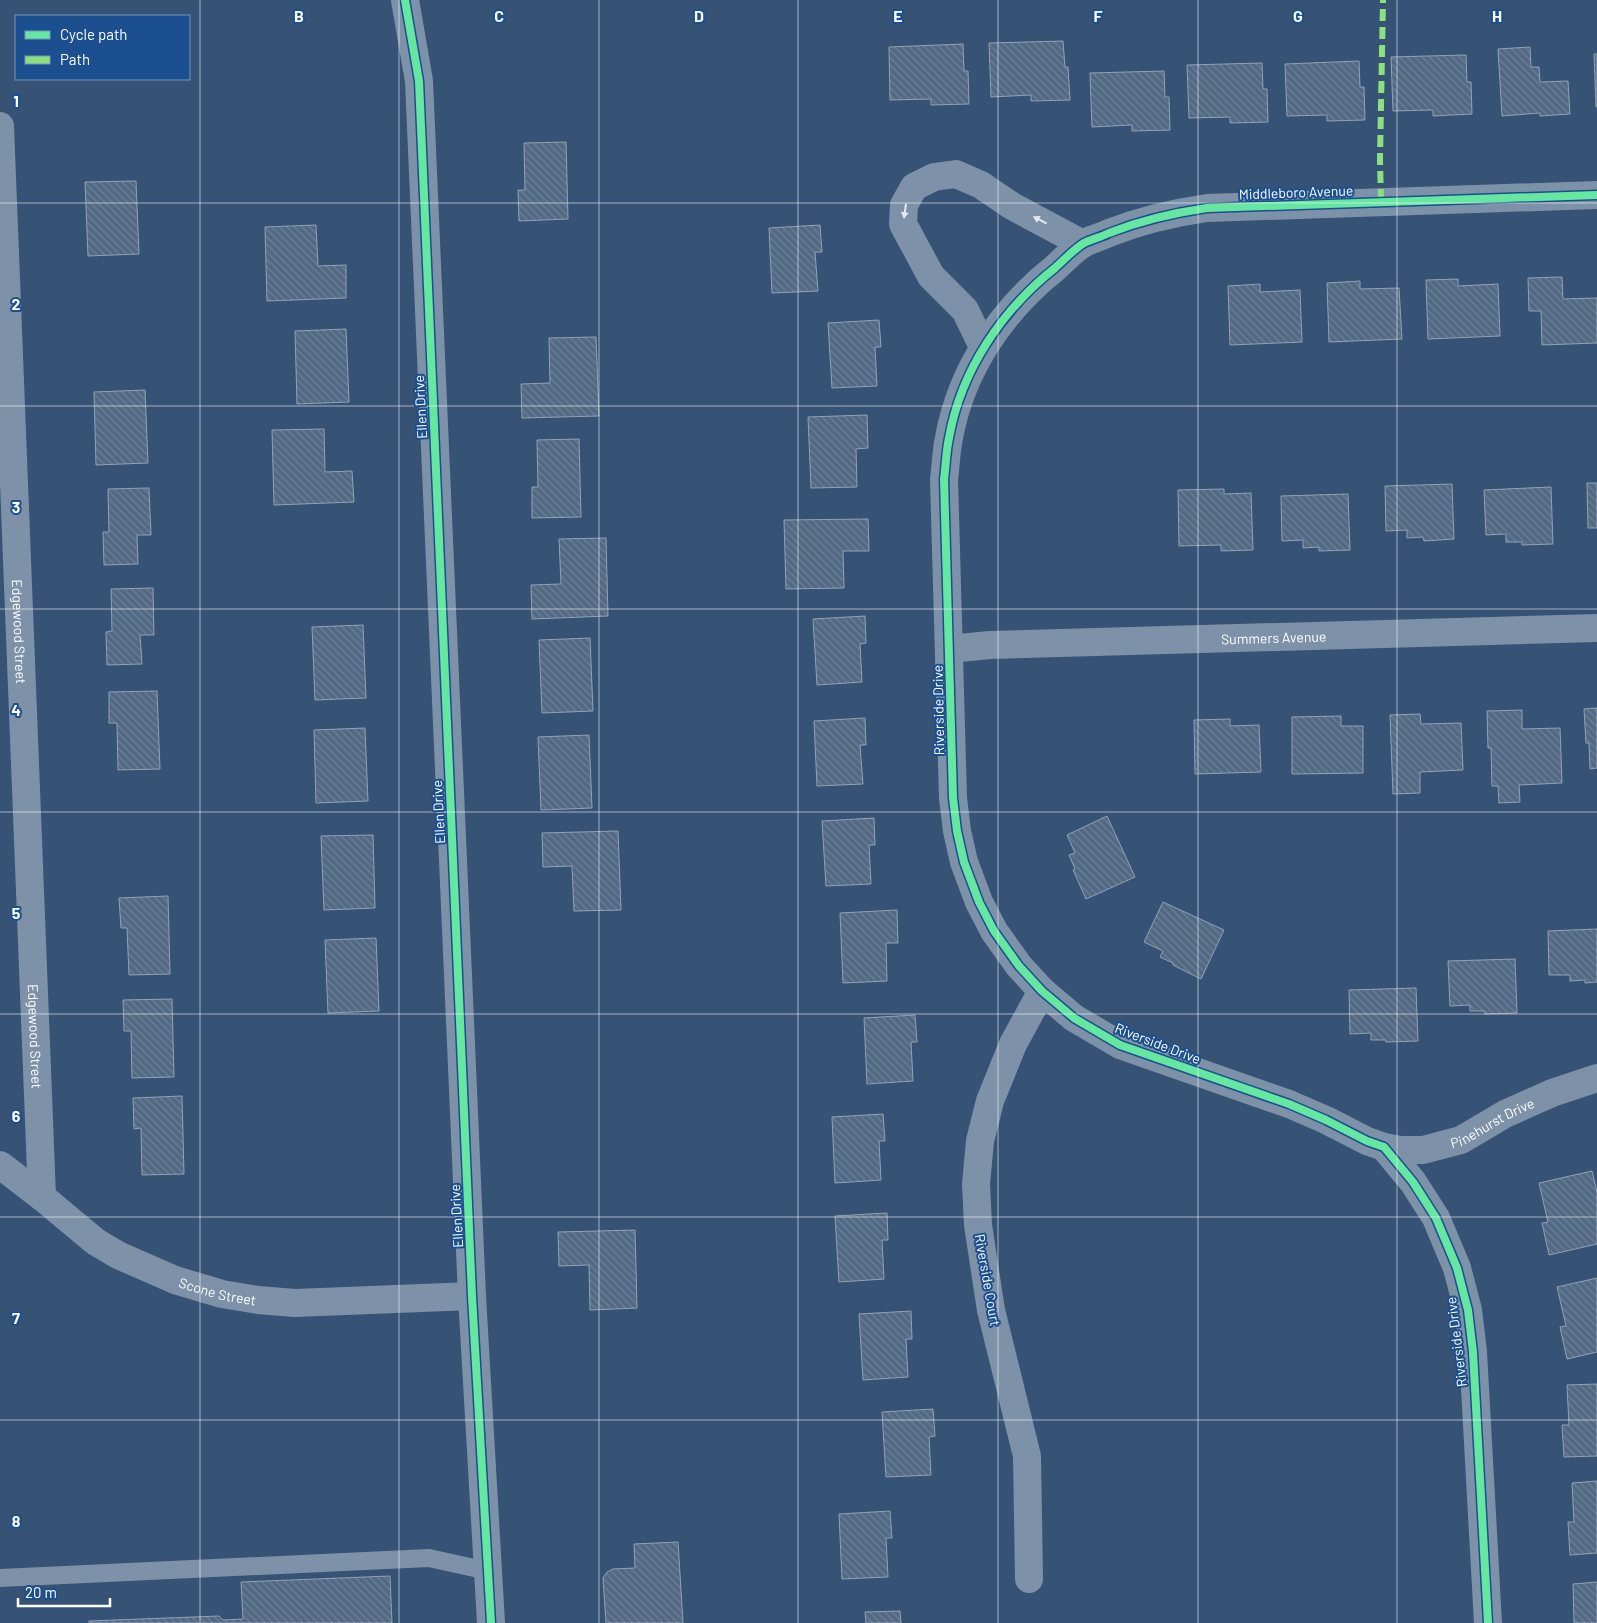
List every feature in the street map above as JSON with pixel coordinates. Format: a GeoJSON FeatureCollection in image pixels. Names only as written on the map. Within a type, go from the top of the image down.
{"type":"FeatureCollection","features":[{"type":"Feature","properties":{"kind":"street","name":"Ellen Drive"},"geometry":{"type":"LineString","coordinates":[[405,0],[419,81],[472,1296],[492,1623]]}},
{"type":"Feature","properties":{"kind":"street","name":"Edgewood Street"},"geometry":{"type":"LineString","coordinates":[[0,126],[42,1197]]}},
{"type":"Feature","properties":{"kind":"street"},"geometry":{"type":"LineString","coordinates":[[983,348],[965,310],[931,276],[903,224],[904,205],[914,188],[934,177],[956,174],[981,185],[1012,206],[1083,244]]}},
{"type":"Feature","properties":{"kind":"street","name":"Middleboro Avenue"},"geometry":{"type":"LineString","coordinates":[[1022,297],[1083,244],[1129,225],[1165,214],[1207,208],[1597,195]]}},
{"type":"Feature","properties":{"kind":"street","name":"Riverside Drive"},"geometry":{"type":"LineString","coordinates":[[1022,297],[1001,321],[983,348],[968,376],[949,437],[944,479],[953,798],[957,831],[964,862],[979,902],[994,931],[1019,966],[1042,991],[1074,1018],[1120,1045],[1289,1104],[1367,1141],[1384,1147],[1413,1182],[1436,1218],[1457,1268],[1468,1310],[1488,1623]]}},
{"type":"Feature","properties":{"kind":"street","name":"Summers Avenue"},"geometry":{"type":"LineString","coordinates":[[949,649],[990,645],[1597,628]]}},
{"type":"Feature","properties":{"kind":"street","name":"Riverside Court"},"geometry":{"type":"LineString","coordinates":[[1029,1578],[1027,1456],[991,1310],[978,1226],[976,1184],[980,1141],[990,1101],[1013,1044],[1042,991]]}},
{"type":"Feature","properties":{"kind":"street","name":"Pinehurst Drive"},"geometry":{"type":"LineString","coordinates":[[1384,1147],[1401,1150],[1423,1150],[1461,1140],[1505,1114],[1552,1093],[1597,1078]]}},
{"type":"Feature","properties":{"kind":"street","name":"Scone Street"},"geometry":{"type":"LineString","coordinates":[[0,1165],[96,1242],[118,1255],[174,1280],[222,1294],[258,1300],[295,1303],[472,1296]]}},
{"type":"Feature","properties":{"kind":"lane"},"geometry":{"type":"LineString","coordinates":[[0,1578],[429,1558],[488,1571]]}},
{"type":"Feature","properties":{"kind":"building"},"geometry":{"type":"Polygon","coordinates":[[[1063,41],[1065,67],[1068,67],[1070,100],[1031,101],[1031,95],[991,97],[989,43],[1063,41]]]}},
{"type":"Feature","properties":{"kind":"building"},"geometry":{"type":"Polygon","coordinates":[[[963,44],[964,71],[968,71],[969,104],[931,105],[931,99],[890,100],[889,47],[963,44]]]}},
{"type":"Feature","properties":{"kind":"building"},"geometry":{"type":"Polygon","coordinates":[[[1530,47],[1531,67],[1539,67],[1540,82],[1568,81],[1570,114],[1540,116],[1540,113],[1502,116],[1498,49],[1530,47]]]}},
{"type":"Feature","properties":{"kind":"building"},"geometry":{"type":"Polygon","coordinates":[[[1594,54],[1597,54],[1597,107],[1596,107],[1594,54]]]}},
{"type":"Feature","properties":{"kind":"building"},"geometry":{"type":"Polygon","coordinates":[[[1466,55],[1467,82],[1471,82],[1472,114],[1433,116],[1433,110],[1393,111],[1391,57],[1466,55]]]}},
{"type":"Feature","properties":{"kind":"building"},"geometry":{"type":"Polygon","coordinates":[[[1359,61],[1360,87],[1364,87],[1365,120],[1327,121],[1327,115],[1287,116],[1285,64],[1359,61]]]}},
{"type":"Feature","properties":{"kind":"building"},"geometry":{"type":"Polygon","coordinates":[[[1262,63],[1263,89],[1267,89],[1268,122],[1230,123],[1230,117],[1189,118],[1187,65],[1262,63]]]}},
{"type":"Feature","properties":{"kind":"building"},"geometry":{"type":"Polygon","coordinates":[[[1164,71],[1165,97],[1169,97],[1170,130],[1132,131],[1132,125],[1092,127],[1090,73],[1164,71]]]}},
{"type":"Feature","properties":{"kind":"building"},"geometry":{"type":"Polygon","coordinates":[[[566,142],[568,219],[519,221],[518,190],[525,190],[524,143],[566,142]]]}},
{"type":"Feature","properties":{"kind":"building"},"geometry":{"type":"Polygon","coordinates":[[[136,181],[139,254],[88,256],[85,182],[136,181]]]}},
{"type":"Feature","properties":{"kind":"building"},"geometry":{"type":"Polygon","coordinates":[[[316,225],[318,266],[346,265],[346,298],[267,301],[265,227],[316,225]]]}},
{"type":"Feature","properties":{"kind":"building"},"geometry":{"type":"Polygon","coordinates":[[[820,225],[822,252],[815,252],[818,291],[772,293],[769,228],[820,225]]]}},
{"type":"Feature","properties":{"kind":"building"},"geometry":{"type":"Polygon","coordinates":[[[1562,277],[1563,299],[1597,298],[1597,343],[1542,345],[1541,311],[1529,311],[1528,278],[1562,277]]]}},
{"type":"Feature","properties":{"kind":"building"},"geometry":{"type":"Polygon","coordinates":[[[1458,279],[1458,286],[1498,284],[1500,336],[1428,339],[1426,280],[1458,279]]]}},
{"type":"Feature","properties":{"kind":"building"},"geometry":{"type":"Polygon","coordinates":[[[1360,281],[1360,289],[1399,288],[1402,339],[1329,342],[1327,283],[1360,281]]]}},
{"type":"Feature","properties":{"kind":"building"},"geometry":{"type":"Polygon","coordinates":[[[1260,284],[1260,292],[1300,290],[1302,342],[1230,345],[1228,286],[1260,284]]]}},
{"type":"Feature","properties":{"kind":"building"},"geometry":{"type":"Polygon","coordinates":[[[879,320],[881,347],[875,347],[877,386],[832,388],[828,323],[879,320]]]}},
{"type":"Feature","properties":{"kind":"building"},"geometry":{"type":"Polygon","coordinates":[[[346,329],[349,402],[297,404],[295,331],[346,329]]]}},
{"type":"Feature","properties":{"kind":"building"},"geometry":{"type":"Polygon","coordinates":[[[596,337],[599,416],[522,418],[521,384],[550,383],[549,338],[596,337]]]}},
{"type":"Feature","properties":{"kind":"building"},"geometry":{"type":"Polygon","coordinates":[[[145,390],[148,463],[96,465],[94,392],[145,390]]]}},
{"type":"Feature","properties":{"kind":"building"},"geometry":{"type":"Polygon","coordinates":[[[867,415],[868,448],[856,449],[857,487],[811,488],[808,417],[867,415]]]}},
{"type":"Feature","properties":{"kind":"building"},"geometry":{"type":"Polygon","coordinates":[[[324,429],[325,472],[352,471],[354,502],[274,505],[272,430],[324,429]]]}},
{"type":"Feature","properties":{"kind":"building"},"geometry":{"type":"Polygon","coordinates":[[[579,439],[581,517],[532,518],[532,487],[538,487],[537,440],[579,439]]]}},
{"type":"Feature","properties":{"kind":"building"},"geometry":{"type":"Polygon","coordinates":[[[1587,483],[1597,483],[1597,528],[1588,528],[1587,483]]]}},
{"type":"Feature","properties":{"kind":"building"},"geometry":{"type":"Polygon","coordinates":[[[1452,484],[1454,539],[1424,541],[1423,537],[1407,538],[1407,530],[1386,531],[1385,486],[1452,484]]]}},
{"type":"Feature","properties":{"kind":"building"},"geometry":{"type":"Polygon","coordinates":[[[1551,487],[1553,544],[1522,545],[1522,542],[1506,542],[1506,534],[1486,535],[1484,490],[1551,487]]]}},
{"type":"Feature","properties":{"kind":"building"},"geometry":{"type":"Polygon","coordinates":[[[149,488],[151,535],[137,535],[138,564],[104,565],[103,532],[109,532],[108,489],[149,488]]]}},
{"type":"Feature","properties":{"kind":"building"},"geometry":{"type":"Polygon","coordinates":[[[1224,489],[1224,494],[1251,493],[1253,550],[1221,551],[1221,545],[1179,546],[1178,490],[1224,489]]]}},
{"type":"Feature","properties":{"kind":"building"},"geometry":{"type":"Polygon","coordinates":[[[1348,494],[1350,550],[1319,551],[1319,547],[1303,548],[1303,540],[1282,541],[1281,496],[1348,494]]]}},
{"type":"Feature","properties":{"kind":"building"},"geometry":{"type":"Polygon","coordinates":[[[868,519],[869,551],[843,551],[844,588],[786,589],[784,520],[868,519]]]}},
{"type":"Feature","properties":{"kind":"building"},"geometry":{"type":"Polygon","coordinates":[[[606,538],[608,616],[532,619],[531,585],[561,584],[559,539],[606,538]]]}},
{"type":"Feature","properties":{"kind":"building"},"geometry":{"type":"Polygon","coordinates":[[[153,588],[154,635],[140,635],[142,664],[107,665],[106,632],[112,631],[111,589],[153,588]]]}},
{"type":"Feature","properties":{"kind":"building"},"geometry":{"type":"Polygon","coordinates":[[[865,616],[866,643],[860,644],[862,682],[817,685],[813,619],[865,616]]]}},
{"type":"Feature","properties":{"kind":"building"},"geometry":{"type":"Polygon","coordinates":[[[363,625],[366,698],[315,700],[312,627],[363,625]]]}},
{"type":"Feature","properties":{"kind":"building"},"geometry":{"type":"Polygon","coordinates":[[[590,638],[593,711],[542,713],[539,640],[590,638]]]}},
{"type":"Feature","properties":{"kind":"building"},"geometry":{"type":"Polygon","coordinates":[[[157,691],[160,769],[118,770],[117,723],[109,723],[109,692],[157,691]]]}},
{"type":"Feature","properties":{"kind":"building"},"geometry":{"type":"Polygon","coordinates":[[[1597,708],[1597,768],[1590,769],[1589,743],[1586,743],[1584,709],[1597,708]]]}},
{"type":"Feature","properties":{"kind":"building"},"geometry":{"type":"Polygon","coordinates":[[[1522,710],[1522,729],[1560,728],[1562,783],[1519,785],[1520,802],[1499,803],[1498,786],[1492,786],[1491,748],[1488,748],[1487,711],[1522,710]]]}},
{"type":"Feature","properties":{"kind":"building"},"geometry":{"type":"Polygon","coordinates":[[[1420,714],[1421,724],[1461,723],[1463,770],[1420,772],[1420,793],[1393,794],[1390,715],[1420,714]]]}},
{"type":"Feature","properties":{"kind":"building"},"geometry":{"type":"Polygon","coordinates":[[[1341,716],[1341,726],[1363,726],[1363,773],[1292,774],[1292,717],[1341,716]]]}},
{"type":"Feature","properties":{"kind":"building"},"geometry":{"type":"Polygon","coordinates":[[[865,718],[866,745],[860,745],[863,784],[817,786],[814,721],[865,718]]]}},
{"type":"Feature","properties":{"kind":"building"},"geometry":{"type":"Polygon","coordinates":[[[1230,719],[1230,726],[1259,725],[1261,772],[1195,774],[1194,720],[1230,719]]]}},
{"type":"Feature","properties":{"kind":"building"},"geometry":{"type":"Polygon","coordinates":[[[365,728],[368,801],[316,803],[314,730],[365,728]]]}},
{"type":"Feature","properties":{"kind":"building"},"geometry":{"type":"Polygon","coordinates":[[[589,735],[592,808],[541,810],[538,737],[589,735]]]}},
{"type":"Feature","properties":{"kind":"building"},"geometry":{"type":"Polygon","coordinates":[[[1107,816],[1135,877],[1086,899],[1073,870],[1075,869],[1069,855],[1075,853],[1067,835],[1107,816]]]}},
{"type":"Feature","properties":{"kind":"building"},"geometry":{"type":"Polygon","coordinates":[[[874,818],[875,845],[869,845],[871,884],[826,886],[822,821],[874,818]]]}},
{"type":"Feature","properties":{"kind":"building"},"geometry":{"type":"Polygon","coordinates":[[[618,831],[621,910],[574,911],[572,866],[543,867],[542,833],[618,831]]]}},
{"type":"Feature","properties":{"kind":"building"},"geometry":{"type":"Polygon","coordinates":[[[373,835],[375,908],[324,910],[321,836],[373,835]]]}},
{"type":"Feature","properties":{"kind":"building"},"geometry":{"type":"Polygon","coordinates":[[[168,896],[170,974],[129,975],[127,928],[121,928],[119,898],[168,896]]]}},
{"type":"Feature","properties":{"kind":"building"},"geometry":{"type":"Polygon","coordinates":[[[1163,902],[1224,930],[1201,979],[1160,957],[1163,951],[1144,942],[1163,902]]]}},
{"type":"Feature","properties":{"kind":"building"},"geometry":{"type":"Polygon","coordinates":[[[897,910],[898,943],[886,943],[887,981],[843,983],[840,913],[897,910]]]}},
{"type":"Feature","properties":{"kind":"building"},"geometry":{"type":"Polygon","coordinates":[[[1597,929],[1597,982],[1585,983],[1585,980],[1570,981],[1570,975],[1549,975],[1548,931],[1597,929]]]}},
{"type":"Feature","properties":{"kind":"building"},"geometry":{"type":"Polygon","coordinates":[[[376,938],[379,1011],[328,1013],[325,940],[376,938]]]}},
{"type":"Feature","properties":{"kind":"building"},"geometry":{"type":"Polygon","coordinates":[[[1515,959],[1517,1013],[1485,1014],[1485,1011],[1470,1011],[1470,1005],[1450,1006],[1448,961],[1515,959]]]}},
{"type":"Feature","properties":{"kind":"building"},"geometry":{"type":"Polygon","coordinates":[[[1416,988],[1418,1041],[1386,1042],[1386,1040],[1371,1040],[1371,1033],[1350,1034],[1349,990],[1416,988]]]}},
{"type":"Feature","properties":{"kind":"building"},"geometry":{"type":"Polygon","coordinates":[[[172,999],[174,1077],[132,1078],[131,1031],[124,1031],[123,1000],[172,999]]]}},
{"type":"Feature","properties":{"kind":"building"},"geometry":{"type":"Polygon","coordinates":[[[915,1015],[917,1042],[911,1042],[913,1081],[867,1084],[864,1018],[915,1015]]]}},
{"type":"Feature","properties":{"kind":"building"},"geometry":{"type":"Polygon","coordinates":[[[182,1096],[184,1174],[142,1175],[141,1128],[134,1129],[133,1098],[182,1096]]]}},
{"type":"Feature","properties":{"kind":"building"},"geometry":{"type":"Polygon","coordinates":[[[883,1114],[885,1141],[879,1141],[881,1180],[835,1183],[832,1117],[883,1114]]]}},
{"type":"Feature","properties":{"kind":"building"},"geometry":{"type":"Polygon","coordinates":[[[1592,1171],[1597,1192],[1597,1244],[1549,1255],[1542,1223],[1548,1222],[1539,1183],[1592,1171]]]}},
{"type":"Feature","properties":{"kind":"building"},"geometry":{"type":"Polygon","coordinates":[[[887,1213],[888,1240],[882,1240],[884,1279],[839,1282],[835,1216],[887,1213]]]}},
{"type":"Feature","properties":{"kind":"building"},"geometry":{"type":"Polygon","coordinates":[[[635,1230],[637,1308],[590,1310],[589,1265],[559,1266],[558,1232],[635,1230]]]}},
{"type":"Feature","properties":{"kind":"building"},"geometry":{"type":"Polygon","coordinates":[[[1597,1278],[1597,1352],[1567,1359],[1560,1327],[1566,1326],[1557,1287],[1597,1278]]]}},
{"type":"Feature","properties":{"kind":"building"},"geometry":{"type":"Polygon","coordinates":[[[911,1311],[912,1339],[906,1339],[908,1377],[863,1380],[859,1314],[911,1311]]]}},
{"type":"Feature","properties":{"kind":"building"},"geometry":{"type":"Polygon","coordinates":[[[1597,1384],[1597,1456],[1564,1457],[1562,1425],[1569,1425],[1567,1385],[1597,1384]]]}},
{"type":"Feature","properties":{"kind":"building"},"geometry":{"type":"Polygon","coordinates":[[[933,1409],[935,1436],[929,1437],[931,1475],[886,1477],[882,1412],[933,1409]]]}},
{"type":"Feature","properties":{"kind":"building"},"geometry":{"type":"Polygon","coordinates":[[[1597,1481],[1597,1553],[1570,1555],[1568,1522],[1574,1522],[1572,1483],[1597,1481]]]}},
{"type":"Feature","properties":{"kind":"building"},"geometry":{"type":"Polygon","coordinates":[[[890,1511],[892,1538],[886,1538],[888,1577],[842,1579],[839,1514],[890,1511]]]}},
{"type":"Feature","properties":{"kind":"building"},"geometry":{"type":"Polygon","coordinates":[[[678,1542],[683,1623],[606,1623],[603,1578],[607,1572],[613,1569],[635,1568],[634,1544],[678,1542]]]}},
{"type":"Feature","properties":{"kind":"building"},"geometry":{"type":"Polygon","coordinates":[[[390,1576],[392,1623],[89,1623],[89,1621],[219,1616],[223,1620],[243,1619],[241,1582],[390,1576]]]}},
{"type":"Feature","properties":{"kind":"building"},"geometry":{"type":"Polygon","coordinates":[[[1597,1582],[1597,1623],[1574,1623],[1573,1584],[1597,1582]]]}},
{"type":"Feature","properties":{"kind":"building"},"geometry":{"type":"Polygon","coordinates":[[[900,1611],[901,1623],[866,1623],[865,1612],[900,1611]]]}},
{"type":"Feature","properties":{"kind":"marked path"},"geometry":{"type":"LineString","coordinates":[[1381,201],[1383,0]]}},
{"type":"Feature","properties":{"kind":"cycle path"},"geometry":{"type":"LineString","coordinates":[[405,0],[419,81],[472,1296],[491,1623]]}},
{"type":"Feature","properties":{"kind":"cycle path"},"geometry":{"type":"LineString","coordinates":[[1488,1623],[1473,1352],[1468,1310],[1457,1268],[1436,1218],[1413,1182],[1384,1147],[1367,1141],[1289,1104],[1120,1045],[1074,1018],[1042,991],[1019,966],[994,931],[979,902],[964,862],[957,831],[953,798],[944,479],[948,443],[955,413],[974,365],[1001,322],[1036,285],[1080,245],[1121,228],[1145,221],[1207,208],[1597,195]]}}]}
